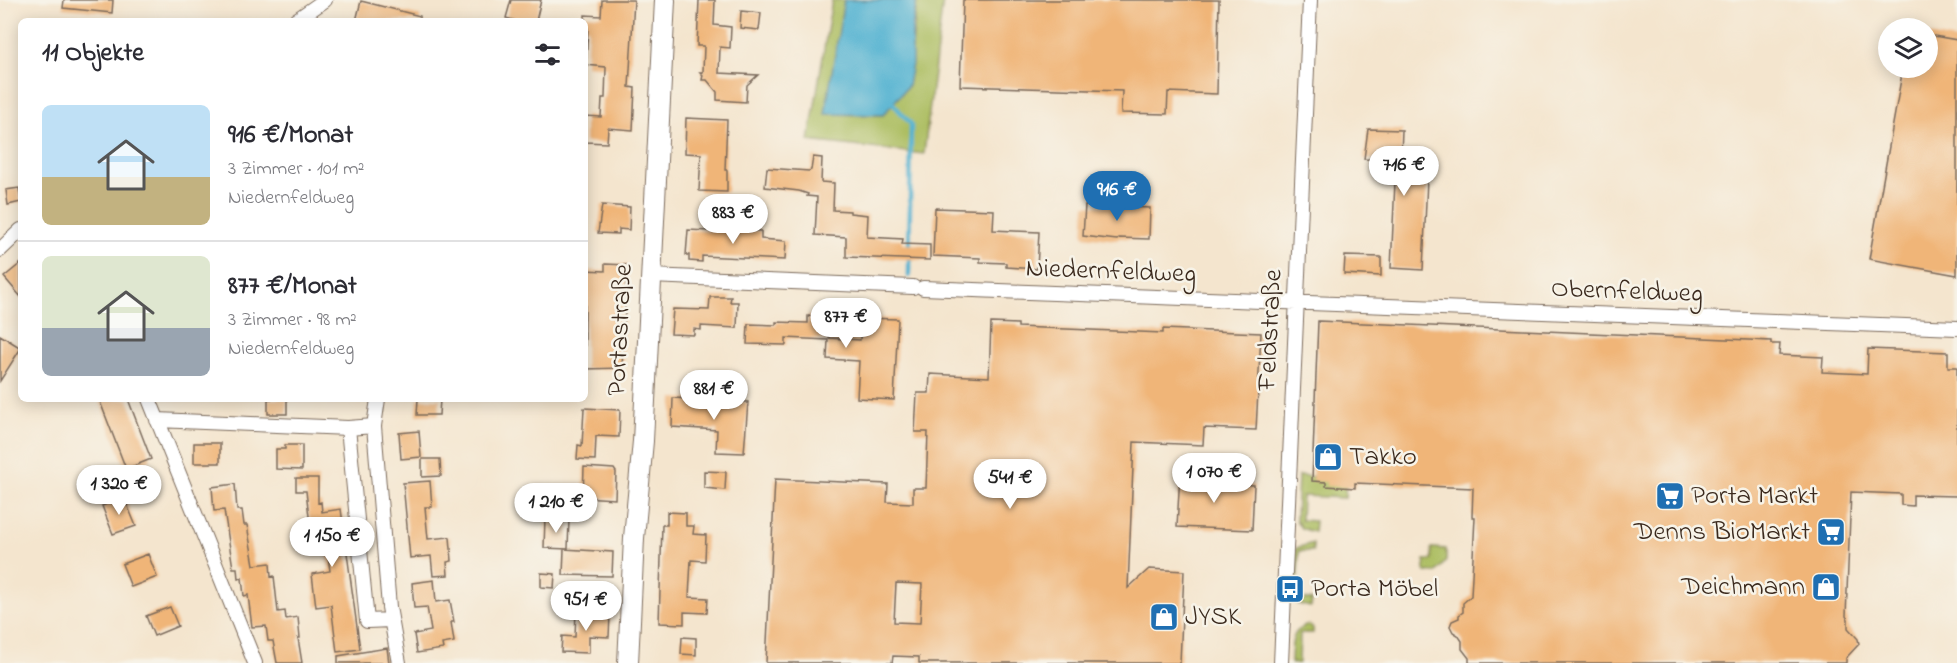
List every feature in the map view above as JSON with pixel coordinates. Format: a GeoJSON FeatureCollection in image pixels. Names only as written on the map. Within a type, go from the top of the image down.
{"type":"FeatureCollection","features":[{"type":"Feature","properties":{"kind":"main road","name":"Portastraße"},"geometry":{"type":"LineString","coordinates":[[628,663],[634,538],[643,441],[665,0]]}},
{"type":"Feature","properties":{"kind":"street"},"geometry":{"type":"LineString","coordinates":[[299,18],[325,0]]}},
{"type":"Feature","properties":{"kind":"street","name":"Feldstraße"},"geometry":{"type":"LineString","coordinates":[[1281,663],[1310,0]]}},
{"type":"Feature","properties":{"kind":"street"},"geometry":{"type":"LineString","coordinates":[[0,250],[18,233]]}},
{"type":"Feature","properties":{"kind":"street","name":"Niedernfeldweg"},"geometry":{"type":"LineString","coordinates":[[650,276],[1296,303]]}},
{"type":"Feature","properties":{"kind":"street","name":"Obernfeldweg"},"geometry":{"type":"LineString","coordinates":[[1296,303],[1957,328]]}},
{"type":"Feature","properties":{"kind":"street"},"geometry":{"type":"LineString","coordinates":[[149,402],[255,663]]}},
{"type":"Feature","properties":{"kind":"street"},"geometry":{"type":"LineString","coordinates":[[378,402],[374,426],[391,621],[399,663]]}},
{"type":"Feature","properties":{"kind":"street"},"geometry":{"type":"LineString","coordinates":[[157,420],[348,428],[374,426]]}},
{"type":"Feature","properties":{"kind":"street"},"geometry":{"type":"LineString","coordinates":[[348,428],[367,621],[391,621]]}},
{"type":"Feature","properties":{"kind":"green space"},"geometry":{"type":"Polygon","coordinates":[[[832,0],[844,0],[826,114],[883,115],[908,86],[917,0],[943,0],[924,154],[809,141],[832,0]]]}},
{"type":"Feature","properties":{"kind":"green space"},"geometry":{"type":"Polygon","coordinates":[[[1298,476],[1346,478],[1345,498],[1302,496],[1301,520],[1315,521],[1314,532],[1301,528],[1296,520],[1298,476]]]}},
{"type":"Feature","properties":{"kind":"green space"},"geometry":{"type":"Polygon","coordinates":[[[1313,543],[1313,551],[1299,551],[1297,599],[1312,600],[1311,607],[1298,604],[1292,598],[1293,559],[1296,548],[1313,543]]]}},
{"type":"Feature","properties":{"kind":"green space"},"geometry":{"type":"Polygon","coordinates":[[[1432,548],[1446,549],[1446,561],[1436,573],[1425,572],[1425,560],[1432,560],[1432,548]]]}},
{"type":"Feature","properties":{"kind":"green space"},"geometry":{"type":"Polygon","coordinates":[[[1309,625],[1313,628],[1313,633],[1300,633],[1299,663],[1291,663],[1295,635],[1298,630],[1309,625]]]}},
{"type":"Feature","properties":{"kind":"water"},"geometry":{"type":"Polygon","coordinates":[[[844,0],[917,0],[912,28],[912,64],[908,86],[883,115],[825,114],[844,0]]]}},
{"type":"Feature","properties":{"kind":"building"},"geometry":{"type":"Polygon","coordinates":[[[64,0],[113,0],[112,13],[63,8],[64,0]]]}},
{"type":"Feature","properties":{"kind":"building"},"geometry":{"type":"Polygon","coordinates":[[[511,0],[541,0],[537,18],[506,18],[511,0]]]}},
{"type":"Feature","properties":{"kind":"building"},"geometry":{"type":"Polygon","coordinates":[[[602,0],[634,0],[629,87],[635,88],[633,130],[608,128],[607,143],[588,142],[588,116],[601,117],[602,98],[605,98],[606,67],[588,65],[588,18],[585,18],[585,15],[601,16],[602,0]]]}},
{"type":"Feature","properties":{"kind":"building"},"geometry":{"type":"Polygon","coordinates":[[[699,0],[715,0],[714,25],[731,27],[730,48],[720,47],[719,73],[758,75],[747,85],[746,102],[717,100],[717,92],[707,80],[702,80],[703,75],[700,72],[703,72],[704,46],[697,46],[699,0]]]}},
{"type":"Feature","properties":{"kind":"building"},"geometry":{"type":"Polygon","coordinates":[[[963,0],[1219,0],[1217,94],[1168,92],[1167,114],[1121,113],[1122,91],[960,86],[963,0]]]}},
{"type":"Feature","properties":{"kind":"building"},"geometry":{"type":"Polygon","coordinates":[[[361,1],[420,16],[420,18],[357,18],[361,1]]]}},
{"type":"Feature","properties":{"kind":"building"},"geometry":{"type":"Polygon","coordinates":[[[741,11],[761,13],[759,30],[740,28],[741,11]]]}},
{"type":"Feature","properties":{"kind":"building"},"geometry":{"type":"Polygon","coordinates":[[[1938,37],[1957,40],[1957,275],[1869,259],[1901,78],[1938,78],[1938,37]]]}},
{"type":"Feature","properties":{"kind":"building"},"geometry":{"type":"Polygon","coordinates":[[[686,118],[727,120],[725,170],[727,170],[727,192],[699,191],[701,154],[685,153],[686,118]]]}},
{"type":"Feature","properties":{"kind":"building"},"geometry":{"type":"Polygon","coordinates":[[[1368,129],[1402,130],[1401,155],[1428,156],[1423,270],[1391,268],[1396,160],[1364,159],[1368,129]]]}},
{"type":"Feature","properties":{"kind":"building"},"geometry":{"type":"Polygon","coordinates":[[[813,157],[822,158],[821,182],[834,183],[833,210],[868,215],[867,237],[903,239],[902,244],[930,245],[930,260],[846,257],[846,237],[815,235],[817,197],[807,196],[808,194],[799,191],[765,187],[767,168],[809,171],[813,157]]]}},
{"type":"Feature","properties":{"kind":"building"},"geometry":{"type":"Polygon","coordinates":[[[18,188],[18,203],[8,205],[6,190],[18,188]]]}},
{"type":"Feature","properties":{"kind":"building"},"geometry":{"type":"Polygon","coordinates":[[[602,205],[630,207],[629,230],[619,229],[619,234],[598,233],[602,205]]]}},
{"type":"Feature","properties":{"kind":"building"},"geometry":{"type":"Polygon","coordinates":[[[1085,205],[1150,208],[1149,239],[1119,238],[1117,240],[1083,236],[1085,205]]]}},
{"type":"Feature","properties":{"kind":"building"},"geometry":{"type":"Polygon","coordinates":[[[935,208],[994,210],[993,230],[1039,232],[1037,269],[1006,267],[1006,263],[980,262],[980,258],[933,256],[935,208]]]}},
{"type":"Feature","properties":{"kind":"building"},"geometry":{"type":"Polygon","coordinates":[[[709,229],[761,231],[761,239],[786,241],[785,260],[702,256],[702,262],[689,261],[689,255],[686,255],[688,230],[709,231],[709,229]]]}},
{"type":"Feature","properties":{"kind":"building"},"geometry":{"type":"Polygon","coordinates":[[[1345,256],[1381,257],[1381,276],[1344,274],[1345,256]]]}},
{"type":"Feature","properties":{"kind":"building"},"geometry":{"type":"Polygon","coordinates":[[[605,264],[627,265],[622,368],[588,369],[588,270],[605,271],[605,264]]]}},
{"type":"Feature","properties":{"kind":"building"},"geometry":{"type":"Polygon","coordinates":[[[18,265],[18,293],[4,277],[18,265]]]}},
{"type":"Feature","properties":{"kind":"building"},"geometry":{"type":"Polygon","coordinates":[[[710,297],[731,297],[730,302],[738,302],[737,328],[701,326],[701,330],[694,329],[694,335],[671,334],[673,309],[709,310],[710,297]]]}},
{"type":"Feature","properties":{"kind":"building"},"geometry":{"type":"Polygon","coordinates":[[[808,316],[830,317],[829,338],[860,340],[861,318],[898,319],[894,400],[857,398],[859,361],[827,359],[828,340],[786,338],[786,345],[747,344],[748,324],[808,323],[808,316]]]}},
{"type":"Feature","properties":{"kind":"building","name":"Porta Markt"},"geometry":{"type":"Polygon","coordinates":[[[1318,321],[1771,341],[1771,344],[1780,344],[1779,355],[1823,357],[1822,372],[1867,374],[1868,349],[1948,352],[1948,367],[1957,367],[1957,496],[1913,495],[1913,506],[1901,505],[1901,494],[1851,492],[1846,616],[1848,628],[1858,639],[1859,644],[1846,658],[1846,663],[1469,663],[1469,658],[1462,649],[1462,641],[1450,626],[1452,621],[1459,618],[1463,612],[1463,603],[1471,596],[1475,517],[1472,517],[1473,488],[1355,483],[1355,488],[1326,486],[1326,482],[1312,481],[1318,321]]]}},
{"type":"Feature","properties":{"kind":"building"},"geometry":{"type":"Polygon","coordinates":[[[991,323],[1018,324],[1018,327],[1163,333],[1163,329],[1261,333],[1256,430],[1204,428],[1203,445],[1134,442],[1128,588],[1149,569],[1184,571],[1180,663],[919,663],[919,657],[893,656],[892,663],[766,663],[775,479],[888,484],[887,502],[913,503],[913,488],[926,488],[928,432],[915,432],[917,393],[929,393],[930,374],[989,377],[991,323]],[[896,583],[894,622],[920,623],[922,584],[896,583]]]}},
{"type":"Feature","properties":{"kind":"building"},"geometry":{"type":"Polygon","coordinates":[[[0,335],[18,346],[18,353],[0,381],[0,335]]]}},
{"type":"Feature","properties":{"kind":"building"},"geometry":{"type":"Polygon","coordinates":[[[673,398],[748,402],[744,453],[716,452],[717,430],[672,427],[673,398]]]}},
{"type":"Feature","properties":{"kind":"building"},"geometry":{"type":"Polygon","coordinates":[[[100,402],[129,402],[151,459],[126,469],[100,402]]]}},
{"type":"Feature","properties":{"kind":"building"},"geometry":{"type":"Polygon","coordinates":[[[268,402],[287,402],[287,414],[268,414],[268,402]]]}},
{"type":"Feature","properties":{"kind":"building"},"geometry":{"type":"Polygon","coordinates":[[[418,402],[440,402],[439,415],[417,415],[418,402]]]}},
{"type":"Feature","properties":{"kind":"building"},"geometry":{"type":"Polygon","coordinates":[[[584,408],[620,410],[619,437],[596,436],[595,460],[577,459],[578,445],[582,446],[584,408]]]}},
{"type":"Feature","properties":{"kind":"building"},"geometry":{"type":"Polygon","coordinates":[[[419,431],[421,457],[401,459],[399,433],[419,431]]]}},
{"type":"Feature","properties":{"kind":"building"},"geometry":{"type":"Polygon","coordinates":[[[194,443],[220,443],[220,463],[194,463],[194,443]]]}},
{"type":"Feature","properties":{"kind":"building"},"geometry":{"type":"Polygon","coordinates":[[[285,445],[302,445],[302,470],[276,469],[276,449],[285,449],[285,445]]]}},
{"type":"Feature","properties":{"kind":"building"},"geometry":{"type":"Polygon","coordinates":[[[422,459],[440,459],[441,476],[422,477],[422,459]]]}},
{"type":"Feature","properties":{"kind":"building"},"geometry":{"type":"Polygon","coordinates":[[[584,467],[614,469],[616,472],[615,499],[583,497],[584,467]]]}},
{"type":"Feature","properties":{"kind":"building"},"geometry":{"type":"Polygon","coordinates":[[[704,471],[726,472],[725,490],[704,488],[704,471]]]}},
{"type":"Feature","properties":{"kind":"building"},"geometry":{"type":"Polygon","coordinates":[[[1180,473],[1206,474],[1205,483],[1254,485],[1252,530],[1177,527],[1180,473]]]}},
{"type":"Feature","properties":{"kind":"building"},"geometry":{"type":"Polygon","coordinates":[[[296,478],[318,478],[318,503],[321,502],[322,512],[341,509],[360,649],[337,652],[331,605],[316,607],[312,574],[330,571],[326,541],[312,542],[306,491],[296,491],[296,478]]]}},
{"type":"Feature","properties":{"kind":"building"},"geometry":{"type":"Polygon","coordinates":[[[430,481],[432,507],[425,507],[428,539],[450,537],[452,561],[447,562],[448,575],[433,576],[431,556],[410,558],[403,483],[430,481]]]}},
{"type":"Feature","properties":{"kind":"building"},"geometry":{"type":"Polygon","coordinates":[[[235,484],[237,510],[242,510],[244,525],[247,525],[254,565],[270,563],[271,577],[274,576],[278,612],[285,611],[286,619],[298,617],[300,638],[298,638],[302,663],[277,663],[273,641],[268,641],[266,626],[252,627],[248,595],[244,596],[242,578],[238,579],[237,568],[233,568],[224,510],[214,511],[212,487],[235,484]]]}},
{"type":"Feature","properties":{"kind":"building"},"geometry":{"type":"Polygon","coordinates":[[[124,497],[136,526],[113,534],[102,506],[124,497]]]}},
{"type":"Feature","properties":{"kind":"building"},"geometry":{"type":"Polygon","coordinates":[[[667,512],[686,513],[686,526],[694,526],[693,534],[706,535],[705,561],[691,560],[689,597],[708,598],[707,613],[684,612],[684,624],[659,623],[662,525],[667,525],[667,512]]]}},
{"type":"Feature","properties":{"kind":"building"},"geometry":{"type":"Polygon","coordinates":[[[545,518],[569,519],[568,549],[544,548],[545,518]]]}},
{"type":"Feature","properties":{"kind":"building"},"geometry":{"type":"Polygon","coordinates":[[[564,549],[613,552],[612,576],[563,575],[564,549]]]}},
{"type":"Feature","properties":{"kind":"building"},"geometry":{"type":"Polygon","coordinates":[[[148,554],[157,577],[131,587],[122,564],[148,554]]]}},
{"type":"Feature","properties":{"kind":"building"},"geometry":{"type":"Polygon","coordinates":[[[541,573],[555,574],[554,588],[541,587],[541,573]]]}},
{"type":"Feature","properties":{"kind":"building"},"geometry":{"type":"Polygon","coordinates":[[[434,580],[436,602],[450,600],[454,622],[451,622],[454,642],[442,644],[443,649],[417,653],[414,634],[431,631],[427,607],[414,608],[412,583],[434,580]]]}},
{"type":"Feature","properties":{"kind":"building"},"geometry":{"type":"Polygon","coordinates":[[[170,607],[178,626],[154,636],[146,616],[170,607]]]}},
{"type":"Feature","properties":{"kind":"building"},"geometry":{"type":"Polygon","coordinates":[[[576,610],[590,611],[590,614],[610,615],[609,637],[589,636],[589,653],[561,652],[562,636],[575,637],[576,610]]]}},
{"type":"Feature","properties":{"kind":"building"},"geometry":{"type":"Polygon","coordinates":[[[682,637],[696,638],[696,655],[681,654],[682,637]]]}},
{"type":"Feature","properties":{"kind":"building"},"geometry":{"type":"Polygon","coordinates":[[[387,648],[389,663],[338,663],[338,656],[387,648]]]}},
{"type":"Feature","properties":{"kind":"waterway"},"geometry":{"type":"LineString","coordinates":[[890,100],[911,124],[909,276]]}},
{"type":"Feature","properties":{"kind":"place","name":"Takko"},"geometry":{"type":"Point","coordinates":[1328,457]}},
{"type":"Feature","properties":{"kind":"place","name":"Porta Markt"},"geometry":{"type":"Point","coordinates":[1670,496]}},
{"type":"Feature","properties":{"kind":"place","name":"Denns BioMarkt"},"geometry":{"type":"Point","coordinates":[1831,532]}},
{"type":"Feature","properties":{"kind":"place","name":"Deichmann"},"geometry":{"type":"Point","coordinates":[1826,587]}},
{"type":"Feature","properties":{"kind":"place","name":"Porta Möbel"},"geometry":{"type":"Point","coordinates":[1290,589]}},
{"type":"Feature","properties":{"kind":"place","name":"JYSK"},"geometry":{"type":"Point","coordinates":[1164,617]}}]}
